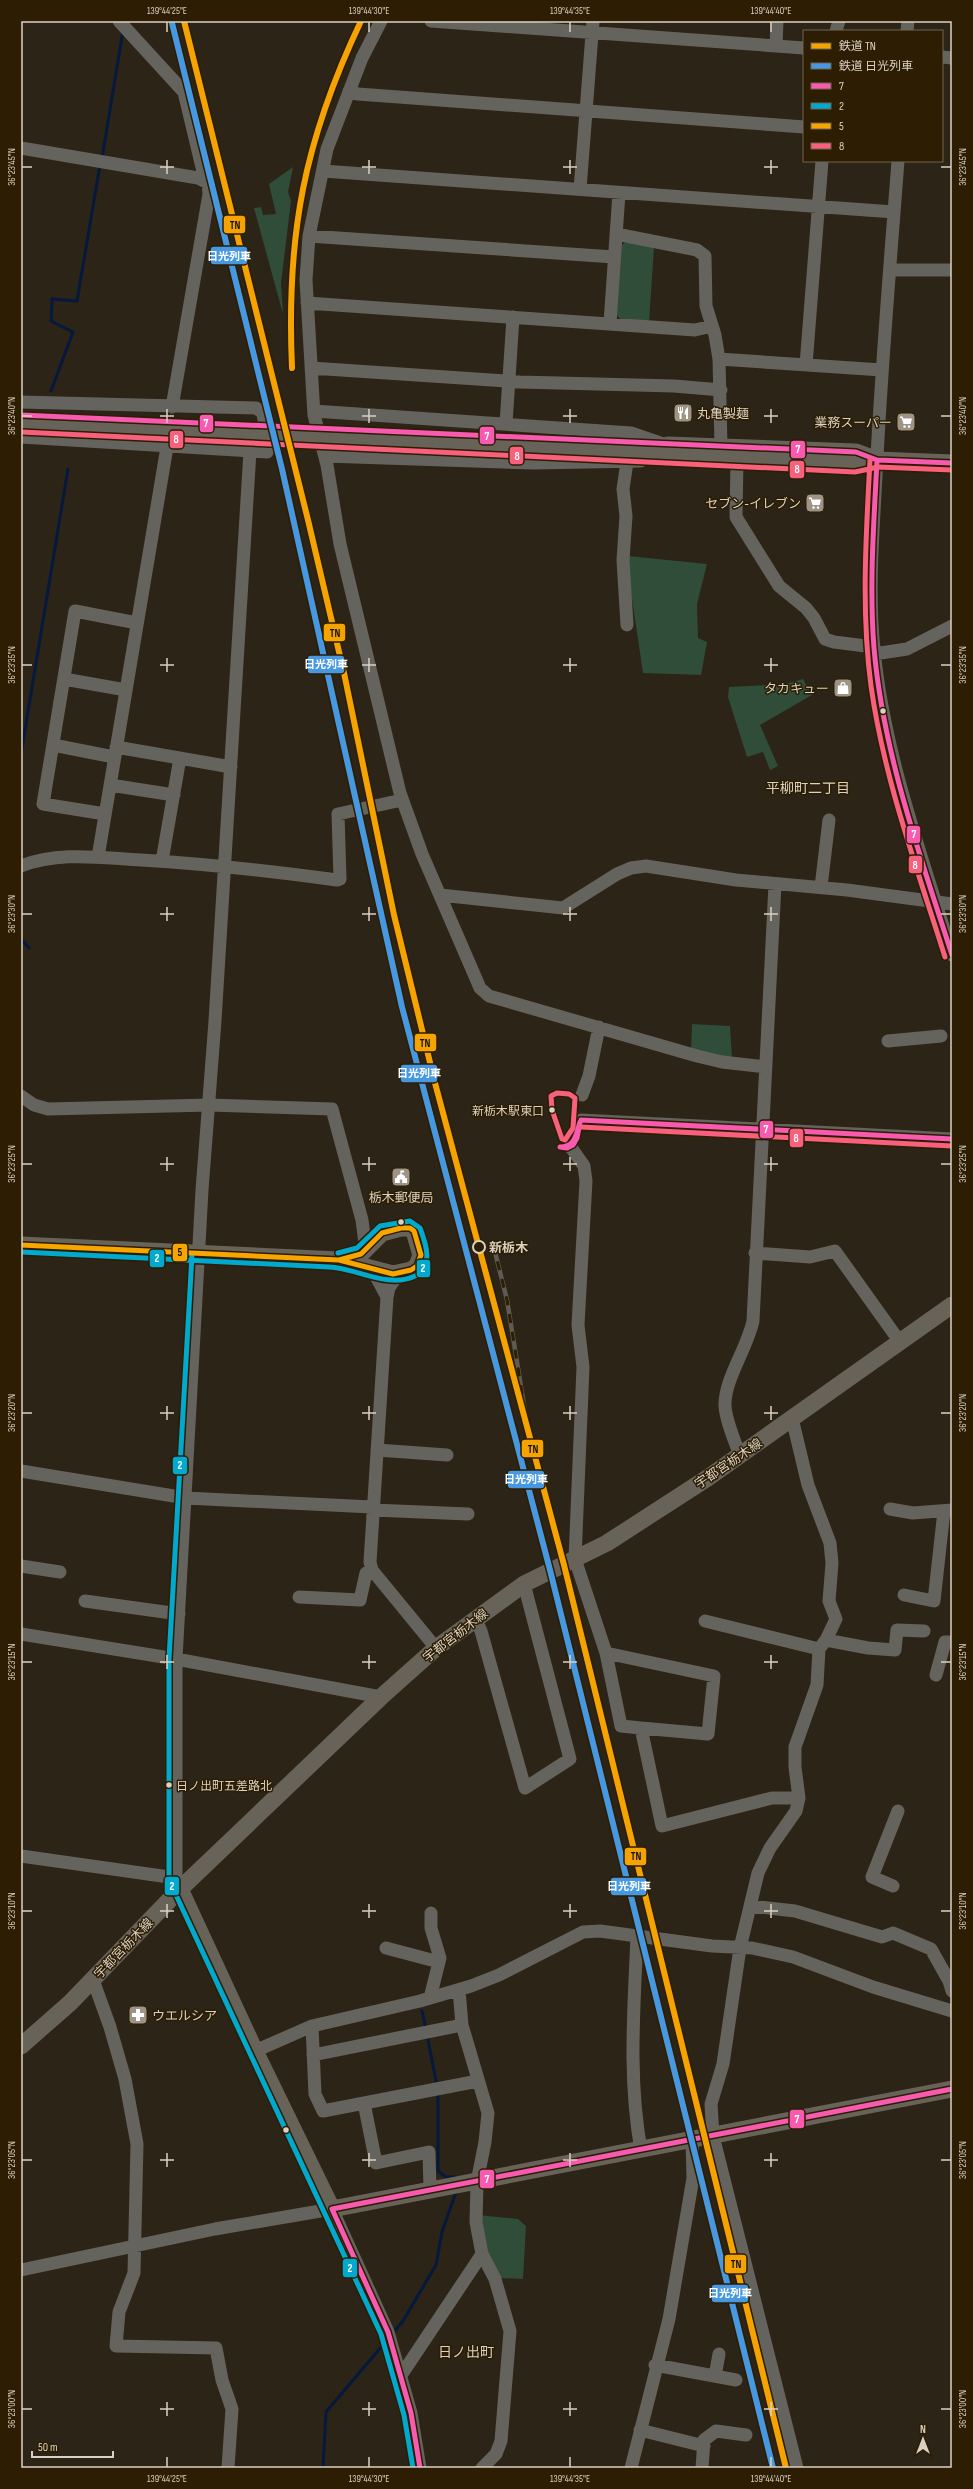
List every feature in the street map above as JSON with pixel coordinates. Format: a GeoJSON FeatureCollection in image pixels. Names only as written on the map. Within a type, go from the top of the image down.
{"type":"FeatureCollection","features":[{"type":"Feature","properties":{"kind":"main road"},"geometry":{"type":"LineString","coordinates":[[21,414],[258,431],[324,441],[666,450],[721,446],[856,452],[877,460]]}},
{"type":"Feature","properties":{"kind":"main road"},"geometry":{"type":"LineString","coordinates":[[23,433],[258,431]]}},
{"type":"Feature","properties":{"kind":"main road"},"geometry":{"type":"LineString","coordinates":[[666,450],[737,460],[855,465],[877,460],[952,463]]}},
{"type":"Feature","properties":{"kind":"main road"},"geometry":{"type":"LineString","coordinates":[[21,1245],[200,1255],[339,1260],[355,1257],[366,1251],[382,1233],[401,1228],[410,1228],[417,1235],[421,1261],[411,1270],[399,1273],[372,1269],[339,1260]]}},
{"type":"Feature","properties":{"kind":"main road","name":"宇都宮栃木線"},"geometry":{"type":"LineString","coordinates":[[21,2046],[46,2026],[93,1980],[178,1884],[436,1648],[475,1618],[524,1584],[607,1543],[740,1456],[952,1305]]}},
{"type":"Feature","properties":{"kind":"main road"},"geometry":{"type":"LineString","coordinates":[[178,1884],[255,2052],[332,2209],[952,2089]]}},
{"type":"Feature","properties":{"kind":"street"},"geometry":{"type":"LineString","coordinates":[[120,21],[184,92],[205,180],[209,187],[207,207],[172,407]]}},
{"type":"Feature","properties":{"kind":"street"},"geometry":{"type":"LineString","coordinates":[[324,441],[321,447],[314,412],[307,303],[306,262],[309,236],[328,149],[362,58],[381,21]]}},
{"type":"Feature","properties":{"kind":"street"},"geometry":{"type":"LineString","coordinates":[[431,21],[593,27],[803,48]]}},
{"type":"Feature","properties":{"kind":"street"},"geometry":{"type":"LineString","coordinates":[[776,45],[777,21]]}},
{"type":"Feature","properties":{"kind":"street"},"geometry":{"type":"LineString","coordinates":[[580,189],[593,27]]}},
{"type":"Feature","properties":{"kind":"street"},"geometry":{"type":"LineString","coordinates":[[349,91],[358,94],[803,127]]}},
{"type":"Feature","properties":{"kind":"street"},"geometry":{"type":"LineString","coordinates":[[21,148],[205,180]]}},
{"type":"Feature","properties":{"kind":"street"},"geometry":{"type":"LineString","coordinates":[[806,365],[822,162]]}},
{"type":"Feature","properties":{"kind":"street"},"geometry":{"type":"LineString","coordinates":[[898,162],[882,370],[877,460],[872,563],[874,650],[885,717],[900,782],[952,955]]}},
{"type":"Feature","properties":{"kind":"street"},"geometry":{"type":"LineString","coordinates":[[323,171],[819,208],[894,212]]}},
{"type":"Feature","properties":{"kind":"street"},"geometry":{"type":"LineString","coordinates":[[610,323],[619,193]]}},
{"type":"Feature","properties":{"kind":"street"},"geometry":{"type":"LineString","coordinates":[[616,234],[702,252],[706,263],[706,306],[719,360],[721,390],[721,446]]}},
{"type":"Feature","properties":{"kind":"street"},"geometry":{"type":"LineString","coordinates":[[309,236],[614,257]]}},
{"type":"Feature","properties":{"kind":"street"},"geometry":{"type":"LineString","coordinates":[[890,270],[952,270]]}},
{"type":"Feature","properties":{"kind":"street"},"geometry":{"type":"LineString","coordinates":[[307,303],[695,330],[712,326]]}},
{"type":"Feature","properties":{"kind":"street"},"geometry":{"type":"LineString","coordinates":[[506,424],[513,317]]}},
{"type":"Feature","properties":{"kind":"street"},"geometry":{"type":"LineString","coordinates":[[719,360],[882,370]]}},
{"type":"Feature","properties":{"kind":"street"},"geometry":{"type":"LineString","coordinates":[[311,368],[509,381],[674,386],[721,390]]}},
{"type":"Feature","properties":{"kind":"street"},"geometry":{"type":"LineString","coordinates":[[21,402],[260,410],[268,450],[267,452],[167,447],[23,433]]}},
{"type":"Feature","properties":{"kind":"street"},"geometry":{"type":"LineString","coordinates":[[314,412],[631,433],[666,450]]}},
{"type":"Feature","properties":{"kind":"street"},"geometry":{"type":"LineString","coordinates":[[324,441],[534,463],[627,462],[666,450]]}},
{"type":"Feature","properties":{"kind":"street"},"geometry":{"type":"LineString","coordinates":[[324,441],[340,544],[402,800],[440,895],[479,972],[480,988],[489,996],[696,1056],[722,1062],[766,1067]]}},
{"type":"Feature","properties":{"kind":"street"},"geometry":{"type":"LineString","coordinates":[[98,857],[167,447]]}},
{"type":"Feature","properties":{"kind":"street"},"geometry":{"type":"LineString","coordinates":[[21,1856],[178,1884],[176,1659],[250,451]]}},
{"type":"Feature","properties":{"kind":"street"},"geometry":{"type":"LineString","coordinates":[[737,460],[736,517],[779,586],[806,608],[825,639],[874,650],[907,649],[952,626]]}},
{"type":"Feature","properties":{"kind":"street"},"geometry":{"type":"LineString","coordinates":[[627,462],[623,489],[626,516],[623,560],[627,625]]}},
{"type":"Feature","properties":{"kind":"street"},"geometry":{"type":"LineString","coordinates":[[105,814],[43,804],[75,612],[137,623]]}},
{"type":"Feature","properties":{"kind":"street"},"geometry":{"type":"LineString","coordinates":[[64,679],[126,690]]}},
{"type":"Feature","properties":{"kind":"street"},"geometry":{"type":"LineString","coordinates":[[53,745],[180,758],[231,767]]}},
{"type":"Feature","properties":{"kind":"street"},"geometry":{"type":"LineString","coordinates":[[162,862],[180,758]]}},
{"type":"Feature","properties":{"kind":"street"},"geometry":{"type":"LineString","coordinates":[[110,785],[174,795]]}},
{"type":"Feature","properties":{"kind":"street"},"geometry":{"type":"LineString","coordinates":[[21,866],[54,857],[98,857],[225,866],[340,879],[338,814],[402,800]]}},
{"type":"Feature","properties":{"kind":"street"},"geometry":{"type":"LineString","coordinates":[[821,887],[829,820]]}},
{"type":"Feature","properties":{"kind":"street"},"geometry":{"type":"LineString","coordinates":[[440,895],[563,908],[617,874],[641,866],[775,884],[821,887],[952,904]]}},
{"type":"Feature","properties":{"kind":"street"},"geometry":{"type":"LineString","coordinates":[[740,1456],[725,1406],[727,1387],[748,1340],[753,1321],[755,1253],[775,884]]}},
{"type":"Feature","properties":{"kind":"street"},"geometry":{"type":"LineString","coordinates":[[582,1095],[589,1076],[599,1027]]}},
{"type":"Feature","properties":{"kind":"street"},"geometry":{"type":"LineString","coordinates":[[888,1041],[941,1036]]}},
{"type":"Feature","properties":{"kind":"street"},"geometry":{"type":"LineString","coordinates":[[21,1096],[34,1105],[48,1109],[209,1104],[332,1109],[362,1220],[366,1251]]}},
{"type":"Feature","properties":{"kind":"street"},"geometry":{"type":"LineString","coordinates":[[581,1120],[762,1130],[952,1138]]}},
{"type":"Feature","properties":{"kind":"street"},"geometry":{"type":"LineString","coordinates":[[570,1146],[584,1166],[586,1181],[578,1325],[583,1366],[575,1559],[606,1653],[621,1726],[708,1734],[714,1676],[606,1653]]}},
{"type":"Feature","properties":{"kind":"street"},"geometry":{"type":"LineString","coordinates":[[362,1220],[368,1229],[382,1233]]}},
{"type":"Feature","properties":{"kind":"street"},"geometry":{"type":"LineString","coordinates":[[755,1253],[810,1257],[835,1251],[900,1342]]}},
{"type":"Feature","properties":{"kind":"street"},"geometry":{"type":"LineString","coordinates":[[372,1269],[387,1297]]}},
{"type":"Feature","properties":{"kind":"street"},"geometry":{"type":"LineString","coordinates":[[399,1273],[389,1288],[387,1297],[370,1562],[372,1570],[436,1648]]}},
{"type":"Feature","properties":{"kind":"street"},"geometry":{"type":"LineString","coordinates":[[792,1418],[808,1485],[830,1543],[832,1563],[829,1601],[836,1619],[823,1645],[817,1685],[795,1748],[795,1767],[799,1798],[796,1811],[770,1848],[758,1873],[740,1948],[723,2064],[711,2104],[713,2136],[797,2468]]}},
{"type":"Feature","properties":{"kind":"street"},"geometry":{"type":"LineString","coordinates":[[376,1450],[447,1455]]}},
{"type":"Feature","properties":{"kind":"street"},"geometry":{"type":"LineString","coordinates":[[21,1471],[186,1498],[468,1514]]}},
{"type":"Feature","properties":{"kind":"street"},"geometry":{"type":"LineString","coordinates":[[890,1510],[913,1513],[948,1510],[934,1601],[904,1595]]}},
{"type":"Feature","properties":{"kind":"street"},"geometry":{"type":"LineString","coordinates":[[21,1566],[60,1572]]}},
{"type":"Feature","properties":{"kind":"street"},"geometry":{"type":"LineString","coordinates":[[299,1597],[360,1600],[366,1573],[372,1570]]}},
{"type":"Feature","properties":{"kind":"street"},"geometry":{"type":"LineString","coordinates":[[475,1618],[481,1631],[525,1788],[570,1759],[524,1584]]}},
{"type":"Feature","properties":{"kind":"street"},"geometry":{"type":"LineString","coordinates":[[85,1602],[179,1614]]}},
{"type":"Feature","properties":{"kind":"street"},"geometry":{"type":"LineString","coordinates":[[704,1621],[823,1645],[896,1650],[897,1630],[924,1631]]}},
{"type":"Feature","properties":{"kind":"street"},"geometry":{"type":"LineString","coordinates":[[21,1634],[176,1659],[381,1697]]}},
{"type":"Feature","properties":{"kind":"street"},"geometry":{"type":"LineString","coordinates":[[936,1675],[945,1642],[952,1642]]}},
{"type":"Feature","properties":{"kind":"street"},"geometry":{"type":"LineString","coordinates":[[641,1728],[662,1826],[772,1798],[799,1798]]}},
{"type":"Feature","properties":{"kind":"street"},"geometry":{"type":"LineString","coordinates":[[893,1886],[872,1877],[898,1811]]}},
{"type":"Feature","properties":{"kind":"street"},"geometry":{"type":"LineString","coordinates":[[750,1906],[795,1910],[882,1936],[893,1933],[931,1949],[949,1981],[952,1991]]}},
{"type":"Feature","properties":{"kind":"street"},"geometry":{"type":"LineString","coordinates":[[430,1998],[440,1958],[431,1928],[431,1913]]}},
{"type":"Feature","properties":{"kind":"street"},"geometry":{"type":"LineString","coordinates":[[255,2052],[312,2026],[459,1990],[499,1975],[583,1932],[600,1931],[740,1948],[752,1948],[793,1957],[874,1987],[952,2011]]}},
{"type":"Feature","properties":{"kind":"street"},"geometry":{"type":"LineString","coordinates":[[637,1936],[632,2060],[636,2120],[641,2150]]}},
{"type":"Feature","properties":{"kind":"street"},"geometry":{"type":"LineString","coordinates":[[386,1948],[439,1962]]}},
{"type":"Feature","properties":{"kind":"street"},"geometry":{"type":"LineString","coordinates":[[93,1980],[110,2027],[125,2079],[136,2144],[134,2273],[119,2312],[116,2346],[216,2348],[222,2380],[232,2410],[228,2468]]}},
{"type":"Feature","properties":{"kind":"street"},"geometry":{"type":"LineString","coordinates":[[459,1990],[462,2025],[488,2113],[485,2142],[464,2184],[476,2222],[482,2254],[497,2286],[510,2331],[501,2441],[496,2454],[482,2468]]}},
{"type":"Feature","properties":{"kind":"street"},"geometry":{"type":"LineString","coordinates":[[313,2055],[462,2025]]}},
{"type":"Feature","properties":{"kind":"street"},"geometry":{"type":"LineString","coordinates":[[312,2026],[315,2094],[323,2111],[478,2081]]}},
{"type":"Feature","properties":{"kind":"street"},"geometry":{"type":"LineString","coordinates":[[364,2103],[376,2163],[429,2152],[430,2190]]}},
{"type":"Feature","properties":{"kind":"street"},"geometry":{"type":"LineString","coordinates":[[631,2468],[655,2365],[669,2318],[693,2178],[692,2140]]}},
{"type":"Feature","properties":{"kind":"street"},"geometry":{"type":"LineString","coordinates":[[21,2270],[134,2245],[332,2209],[388,2332],[402,2374],[416,2436],[420,2468]]}},
{"type":"Feature","properties":{"kind":"street"},"geometry":{"type":"LineString","coordinates":[[402,2374],[482,2254]]}},
{"type":"Feature","properties":{"kind":"street"},"geometry":{"type":"LineString","coordinates":[[715,2376],[719,2354]]}},
{"type":"Feature","properties":{"kind":"street"},"geometry":{"type":"LineString","coordinates":[[655,2365],[736,2380]]}},
{"type":"Feature","properties":{"kind":"street"},"geometry":{"type":"LineString","coordinates":[[640,2430],[704,2446]]}},
{"type":"Feature","properties":{"kind":"street"},"geometry":{"type":"LineString","coordinates":[[702,2468],[704,2440],[716,2431],[746,2435]]}},
{"type":"Feature","properties":{"kind":"green space"},"geometry":{"type":"Polygon","coordinates":[[[293,167],[288,192],[291,201],[281,283],[283,314],[254,208],[261,207],[263,215],[276,214],[269,184],[293,167]]]}},
{"type":"Feature","properties":{"kind":"green space"},"geometry":{"type":"Polygon","coordinates":[[[626,241],[654,247],[649,322],[621,320],[615,313],[621,246],[626,241]]]}},
{"type":"Feature","properties":{"kind":"green space"},"geometry":{"type":"Polygon","coordinates":[[[628,556],[707,564],[697,604],[698,638],[707,642],[701,675],[643,673],[631,592],[628,556]]]}},
{"type":"Feature","properties":{"kind":"green space"},"geometry":{"type":"Polygon","coordinates":[[[803,679],[812,695],[760,725],[778,766],[770,770],[763,752],[747,757],[728,697],[729,687],[785,684],[803,679]]]}},
{"type":"Feature","properties":{"kind":"green space"},"geometry":{"type":"Polygon","coordinates":[[[692,1024],[730,1026],[732,1059],[691,1050],[692,1024]]]}},
{"type":"Feature","properties":{"kind":"green space"},"geometry":{"type":"Polygon","coordinates":[[[478,2215],[518,2219],[526,2226],[523,2279],[500,2278],[485,2253],[478,2215]]]}},
{"type":"Feature","properties":{"kind":"waterway"},"geometry":{"type":"LineString","coordinates":[[102,158],[123,31]]}},
{"type":"Feature","properties":{"kind":"waterway"},"geometry":{"type":"LineString","coordinates":[[51,391],[73,332],[51,321],[52,299],[77,301],[100,165]]}},
{"type":"Feature","properties":{"kind":"waterway"},"geometry":{"type":"LineString","coordinates":[[21,754],[68,469]]}},
{"type":"Feature","properties":{"kind":"waterway"},"geometry":{"type":"LineString","coordinates":[[21,939],[29,948]]}},
{"type":"Feature","properties":{"kind":"waterway"},"geometry":{"type":"LineString","coordinates":[[422,2011],[426,2029]]}},
{"type":"Feature","properties":{"kind":"waterway"},"geometry":{"type":"LineString","coordinates":[[427,2035],[437,2086]]}},
{"type":"Feature","properties":{"kind":"waterway"},"geometry":{"type":"LineString","coordinates":[[438,2092],[438,2171],[446,2177],[455,2177]]}},
{"type":"Feature","properties":{"kind":"waterway"},"geometry":{"type":"LineString","coordinates":[[392,2334],[403,2321],[436,2265],[442,2232],[456,2192]]}},
{"type":"Feature","properties":{"kind":"waterway"},"geometry":{"type":"LineString","coordinates":[[323,2468],[326,2412],[387,2340]]}},
{"type":"Feature","properties":{"kind":"railway"},"geometry":{"type":"LineString","coordinates":[[493,1244],[507,1300],[529,1436]]}},
{"type":"Feature","properties":{"kind":"rail line","name":"TN"},"geometry":{"type":"LineString","coordinates":[[184,21],[308,520],[344,673],[394,915],[435,1083],[564,1565],[786,2468]]}},
{"type":"Feature","properties":{"kind":"rail line","name":"TN"},"geometry":{"type":"LineString","coordinates":[[292,368],[292,275],[296,231],[303,190],[325,107],[341,65],[361,21]]}},
{"type":"Feature","properties":{"kind":"rail line","name":"日光列車"},"geometry":{"type":"LineString","coordinates":[[172,23],[282,469],[402,1007],[550,1570],[773,2468]]}},
{"type":"Feature","properties":{"kind":"transit line","name":"7"},"geometry":{"type":"LineString","coordinates":[[21,415],[856,452],[877,460],[952,463]]}},
{"type":"Feature","properties":{"kind":"transit line","name":"8"},"geometry":{"type":"LineString","coordinates":[[21,432],[855,472],[878,467],[952,470]]}},
{"type":"Feature","properties":{"kind":"transit line","name":"8"},"geometry":{"type":"LineString","coordinates":[[870,460],[865,601],[871,686],[884,755],[902,823],[945,957]]}},
{"type":"Feature","properties":{"kind":"transit line","name":"7"},"geometry":{"type":"LineString","coordinates":[[877,460],[872,554],[872,601],[874,648],[879,687],[885,726],[904,803],[952,955]]}},
{"type":"Feature","properties":{"kind":"transit line","name":"8"},"geometry":{"type":"LineString","coordinates":[[557,1093],[569,1094],[575,1098],[573,1128],[565,1140],[562,1139],[552,1110],[551,1096],[557,1093]]}},
{"type":"Feature","properties":{"kind":"transit line","name":"7"},"geometry":{"type":"LineString","coordinates":[[581,1120],[952,1139]]}},
{"type":"Feature","properties":{"kind":"transit line","name":"7"},"geometry":{"type":"LineString","coordinates":[[560,1147],[572,1143],[576,1136],[580,1122]]}},
{"type":"Feature","properties":{"kind":"transit line","name":"7"},"geometry":{"type":"LineString","coordinates":[[560,1147],[567,1148],[573,1145],[577,1138],[580,1122]]}},
{"type":"Feature","properties":{"kind":"transit line","name":"8"},"geometry":{"type":"LineString","coordinates":[[581,1127],[952,1146]]}},
{"type":"Feature","properties":{"kind":"transit line","name":"2"},"geometry":{"type":"LineString","coordinates":[[21,1252],[329,1267],[340,1268],[372,1277],[394,1280],[415,1276],[421,1272],[427,1261],[426,1248],[420,1228],[410,1221],[380,1226],[357,1248],[338,1253]]}},
{"type":"Feature","properties":{"kind":"transit line","name":"5"},"geometry":{"type":"LineString","coordinates":[[401,1228],[410,1228],[414,1231],[421,1255],[417,1266],[411,1270],[393,1274],[339,1260],[361,1254],[382,1233],[401,1228]]}},
{"type":"Feature","properties":{"kind":"transit line","name":"5"},"geometry":{"type":"LineString","coordinates":[[21,1245],[339,1260]]}},
{"type":"Feature","properties":{"kind":"transit line","name":"2"},"geometry":{"type":"LineString","coordinates":[[192,1255],[169,1659],[169,1880],[381,2334],[404,2415],[413,2468]]}},
{"type":"Feature","properties":{"kind":"transit line","name":"7"},"geometry":{"type":"LineString","coordinates":[[332,2209],[952,2089]]}},
{"type":"Feature","properties":{"kind":"transit line","name":"7"},"geometry":{"type":"LineString","coordinates":[[332,2209],[388,2332],[411,2413],[420,2468]]}},
{"type":"Feature","properties":{"kind":"place","name":"丸亀製麺"},"geometry":{"type":"Point","coordinates":[683,413]}},
{"type":"Feature","properties":{"kind":"place","name":"業務スーパー"},"geometry":{"type":"Point","coordinates":[906,422]}},
{"type":"Feature","properties":{"kind":"place","name":"セブン-イレブン"},"geometry":{"type":"Point","coordinates":[815,503]}},
{"type":"Feature","properties":{"kind":"place","name":"タカキュー"},"geometry":{"type":"Point","coordinates":[843,688]}},
{"type":"Feature","properties":{"kind":"place","name":"新栃木駅東口"},"geometry":{"type":"Point","coordinates":[552,1110]}},
{"type":"Feature","properties":{"kind":"place","name":"栃木郵便局"},"geometry":{"type":"Point","coordinates":[401,1177]}},
{"type":"Feature","properties":{"kind":"place","name":"新栃木"},"geometry":{"type":"Point","coordinates":[479,1247]}},
{"type":"Feature","properties":{"kind":"place","name":"日ノ出町五差路北"},"geometry":{"type":"Point","coordinates":[169,1785]}},
{"type":"Feature","properties":{"kind":"place","name":"ウエルシア"},"geometry":{"type":"Point","coordinates":[138,2015]}},
{"type":"Feature","properties":{"kind":"district","name":"平柳町二丁目"},"geometry":{"type":"Point","coordinates":[808,788]}},
{"type":"Feature","properties":{"kind":"district","name":"日ノ出町"},"geometry":{"type":"Point","coordinates":[466,2352]}}]}
